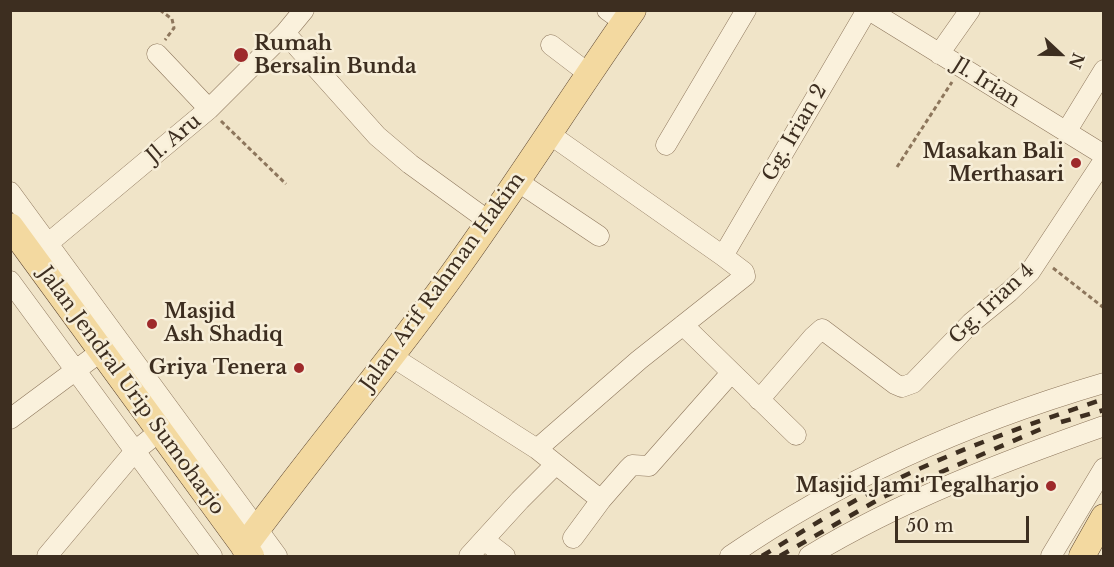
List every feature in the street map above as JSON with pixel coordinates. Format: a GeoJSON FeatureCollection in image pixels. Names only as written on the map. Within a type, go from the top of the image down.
{"type":"FeatureCollection","features":[{"type":"Feature","properties":{"kind":"main road","name":"Jalan Arif Rahman Hakim"},"geometry":{"type":"LineString","coordinates":[[247,547],[490,222],[589,74],[622,15]]}},
{"type":"Feature","properties":{"kind":"main road","name":"Jalan Jendral Urip Sumoharjo"},"geometry":{"type":"LineString","coordinates":[[10,226],[40,250],[110,345],[160,431],[184,447],[247,547]]}},
{"type":"Feature","properties":{"kind":"main road"},"geometry":{"type":"LineString","coordinates":[[1084,555],[1104,517]]}},
{"type":"Feature","properties":{"kind":"main road"},"geometry":{"type":"LineString","coordinates":[[1084,555],[1104,536]]}},
{"type":"Feature","properties":{"kind":"street","name":"Jl. Aru"},"geometry":{"type":"LineString","coordinates":[[40,250],[209,109],[285,33],[304,10]]}},
{"type":"Feature","properties":{"kind":"street"},"geometry":{"type":"LineString","coordinates":[[666,145],[746,10]]}},
{"type":"Feature","properties":{"kind":"street","name":"Jl. Irian"},"geometry":{"type":"LineString","coordinates":[[868,10],[1104,155]]}},
{"type":"Feature","properties":{"kind":"street","name":"Gg. Irian 2"},"geometry":{"type":"LineString","coordinates":[[723,256],[868,10]]}},
{"type":"Feature","properties":{"kind":"street"},"geometry":{"type":"LineString","coordinates":[[939,54],[970,10]]}},
{"type":"Feature","properties":{"kind":"street"},"geometry":{"type":"LineString","coordinates":[[285,33],[377,136],[410,164],[490,222]]}},
{"type":"Feature","properties":{"kind":"street"},"geometry":{"type":"LineString","coordinates":[[551,45],[589,74]]}},
{"type":"Feature","properties":{"kind":"street"},"geometry":{"type":"LineString","coordinates":[[158,54],[209,109]]}},
{"type":"Feature","properties":{"kind":"street"},"geometry":{"type":"LineString","coordinates":[[1066,132],[1104,70]]}},
{"type":"Feature","properties":{"kind":"street"},"geometry":{"type":"LineString","coordinates":[[537,449],[630,367],[745,276],[744,272],[723,256],[548,133]]}},
{"type":"Feature","properties":{"kind":"street","name":"Gg. Irian 4"},"geometry":{"type":"LineString","coordinates":[[759,400],[822,329],[895,384],[902,387],[913,382],[970,322],[1009,292],[1030,272],[1104,160]]}},
{"type":"Feature","properties":{"kind":"street"},"geometry":{"type":"LineString","coordinates":[[517,181],[599,236]]}},
{"type":"Feature","properties":{"kind":"street"},"geometry":{"type":"LineString","coordinates":[[10,192],[40,250]]}},
{"type":"Feature","properties":{"kind":"street"},"geometry":{"type":"LineString","coordinates":[[10,281],[212,556]]}},
{"type":"Feature","properties":{"kind":"street"},"geometry":{"type":"LineString","coordinates":[[683,325],[796,435]]}},
{"type":"Feature","properties":{"kind":"street"},"geometry":{"type":"LineString","coordinates":[[10,419],[110,345],[184,447]]}},
{"type":"Feature","properties":{"kind":"street"},"geometry":{"type":"LineString","coordinates":[[391,356],[537,449],[601,500]]}},
{"type":"Feature","properties":{"kind":"street"},"geometry":{"type":"LineString","coordinates":[[573,538],[601,500],[631,466],[649,466],[731,373]]}},
{"type":"Feature","properties":{"kind":"street"},"geometry":{"type":"LineString","coordinates":[[730,556],[801,511],[891,464],[1003,416],[1104,383]]}},
{"type":"Feature","properties":{"kind":"street"},"geometry":{"type":"LineString","coordinates":[[809,556],[872,520],[951,483],[1104,426]]}},
{"type":"Feature","properties":{"kind":"street"},"geometry":{"type":"LineString","coordinates":[[47,556],[135,451],[160,431]]}},
{"type":"Feature","properties":{"kind":"street"},"geometry":{"type":"LineString","coordinates":[[469,556],[556,464]]}},
{"type":"Feature","properties":{"kind":"street"},"geometry":{"type":"LineString","coordinates":[[1051,556],[1104,468]]}},
{"type":"Feature","properties":{"kind":"street"},"geometry":{"type":"LineString","coordinates":[[484,540],[505,556]]}},
{"type":"Feature","properties":{"kind":"street"},"geometry":{"type":"LineString","coordinates":[[247,547],[277,556]]}},
{"type":"Feature","properties":{"kind":"path"},"geometry":{"type":"LineString","coordinates":[[158,54],[174,28],[172,19],[160,10]]}},
{"type":"Feature","properties":{"kind":"path"},"geometry":{"type":"LineString","coordinates":[[897,167],[961,68]]}},
{"type":"Feature","properties":{"kind":"path"},"geometry":{"type":"LineString","coordinates":[[209,109],[286,183]]}},
{"type":"Feature","properties":{"kind":"path"},"geometry":{"type":"LineString","coordinates":[[1040,258],[1104,308]]}},
{"type":"Feature","properties":{"kind":"railway"},"geometry":{"type":"LineString","coordinates":[[762,556],[877,489],[932,463],[1104,399]]}},
{"type":"Feature","properties":{"kind":"railway"},"geometry":{"type":"LineString","coordinates":[[1061,422],[1104,410]]}},
{"type":"Feature","properties":{"kind":"railway"},"geometry":{"type":"LineString","coordinates":[[780,556],[883,497],[1041,429]]}},
{"type":"Feature","properties":{"kind":"place","name":"Rumah Bersalin Bunda"},"geometry":{"type":"Point","coordinates":[241,55]}},
{"type":"Feature","properties":{"kind":"place","name":"Masakan Bali Merthasari"},"geometry":{"type":"Point","coordinates":[1076,163]}},
{"type":"Feature","properties":{"kind":"place","name":"Masjid Ash Shadiq"},"geometry":{"type":"Point","coordinates":[152,324]}},
{"type":"Feature","properties":{"kind":"place","name":"Griya Tenera"},"geometry":{"type":"Point","coordinates":[299,368]}},
{"type":"Feature","properties":{"kind":"place","name":"Masjid Jami Tegalharjo"},"geometry":{"type":"Point","coordinates":[1051,486]}}]}
